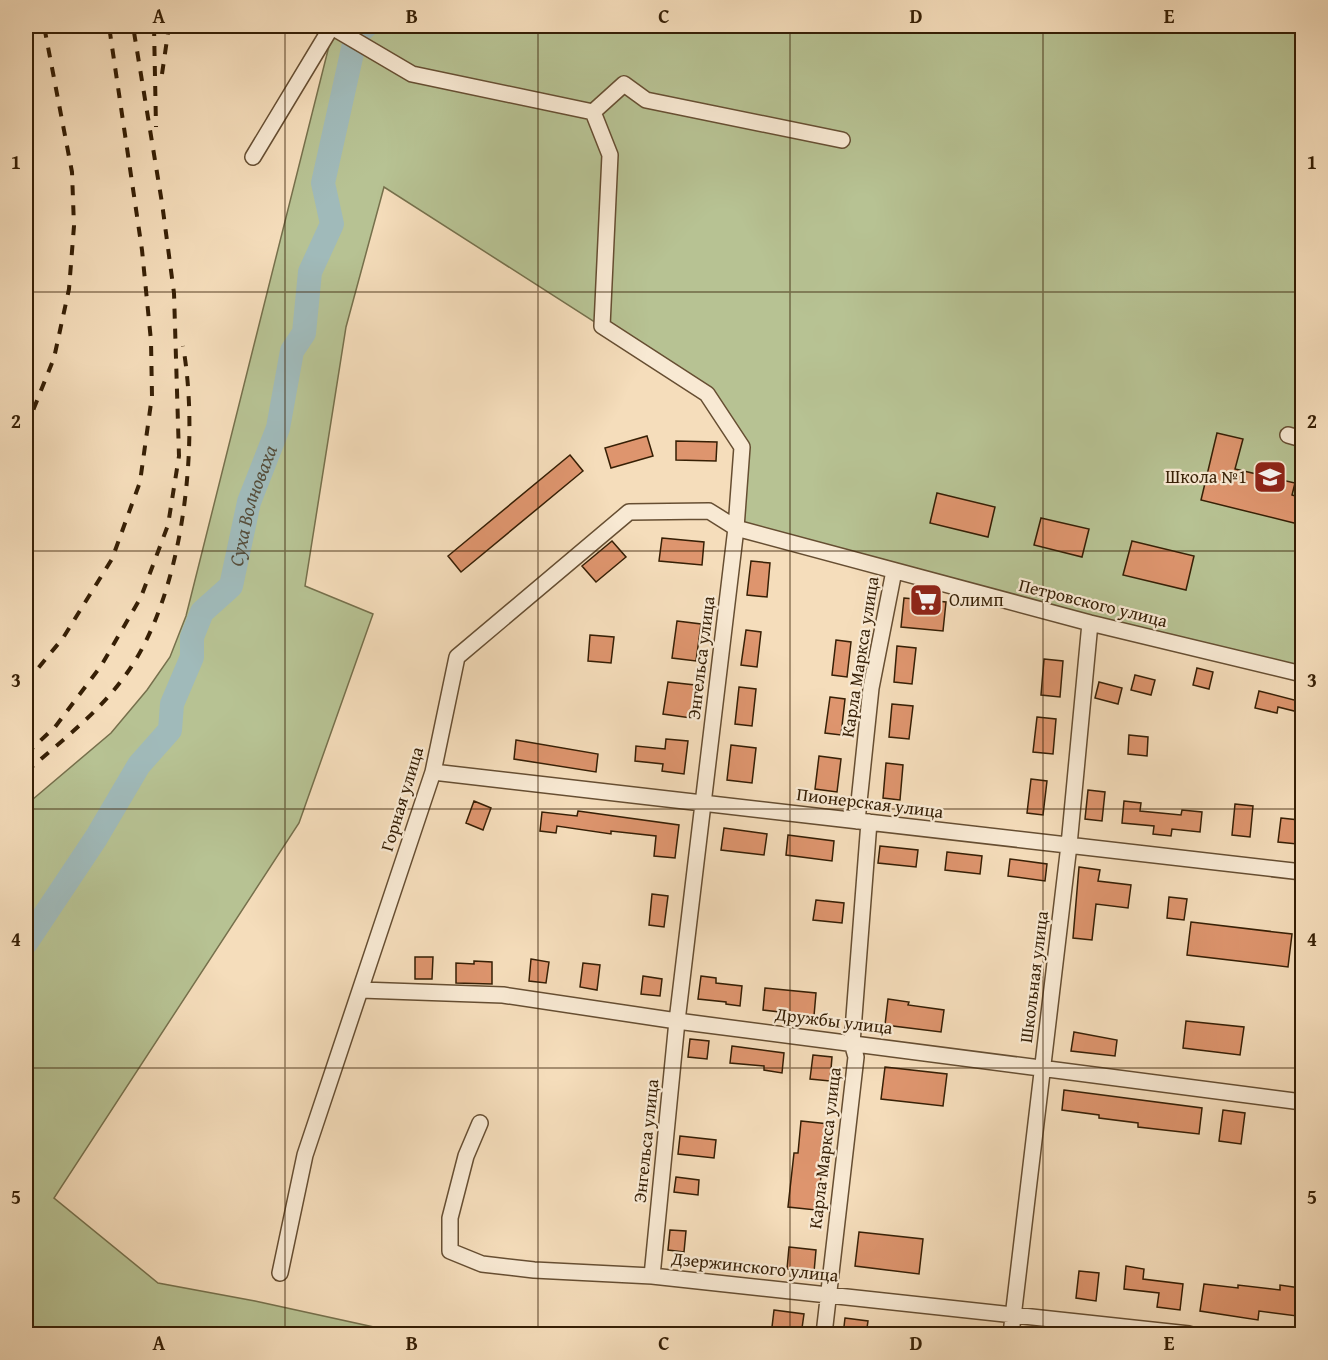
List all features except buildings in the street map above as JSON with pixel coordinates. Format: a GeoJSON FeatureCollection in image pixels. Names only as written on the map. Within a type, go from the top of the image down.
{"type":"FeatureCollection","features":[{"type":"Feature","properties":{"kind":"street"},"geometry":{"type":"LineString","coordinates":[[253,157],[332,26],[368,50],[412,74],[593,112],[624,84],[646,99],[842,140]]}},
{"type":"Feature","properties":{"kind":"street","name":"Энгельса улица"},"geometry":{"type":"LineString","coordinates":[[593,112],[610,155],[602,326],[707,394],[742,447],[736,528],[677,1021],[652,1276]]}},
{"type":"Feature","properties":{"kind":"street","name":"Горная улица"},"geometry":{"type":"LineString","coordinates":[[280,1273],[305,1155],[433,772],[457,657],[629,512],[710,511],[736,528]]}},
{"type":"Feature","properties":{"kind":"street","name":"Петровского улица"},"geometry":{"type":"LineString","coordinates":[[736,528],[1090,623],[1302,674]]}},
{"type":"Feature","properties":{"kind":"street","name":"Карла Маркса улица"},"geometry":{"type":"LineString","coordinates":[[824,1335],[856,1057],[852,1043],[871,688],[894,571]]}},
{"type":"Feature","properties":{"kind":"street","name":"Школьная улица"},"geometry":{"type":"LineString","coordinates":[[1011,1335],[1069,845],[1090,623]]}},
{"type":"Feature","properties":{"kind":"street","name":"Пионерская улица"},"geometry":{"type":"LineString","coordinates":[[433,772],[1302,872]]}},
{"type":"Feature","properties":{"kind":"street","name":"Дружбы улица"},"geometry":{"type":"LineString","coordinates":[[361,990],[503,995],[677,1021],[1302,1102]]}},
{"type":"Feature","properties":{"kind":"street","name":"Дзержинского улица"},"geometry":{"type":"LineString","coordinates":[[480,1124],[466,1156],[450,1218],[450,1251],[482,1264],[534,1270],[652,1276],[1189,1335]]}},
{"type":"Feature","properties":{"kind":"green space"},"geometry":{"type":"Polygon","coordinates":[[[334,26],[1302,26],[1302,674],[736,528],[742,447],[707,394],[384,187],[346,327],[305,586],[373,614],[299,823],[54,1198],[158,1283],[255,1301],[392,1331],[395,1334],[26,1334],[26,805],[111,733],[147,690],[170,657],[186,616],[334,26]]]}},
{"type":"Feature","properties":{"kind":"waterway","name":"Суха Волноваха"},"geometry":{"type":"LineString","coordinates":[[26,943],[96,838],[139,765],[170,730],[172,704],[192,657],[192,637],[202,612],[231,586],[249,502],[278,428],[292,351],[304,333],[310,272],[332,224],[323,183],[356,35],[366,26]]}},
{"type":"Feature","properties":{"kind":"railway"},"geometry":{"type":"LineString","coordinates":[[26,428],[54,358],[69,289],[74,226],[72,172],[44,26]]}},
{"type":"Feature","properties":{"kind":"railway"},"geometry":{"type":"LineString","coordinates":[[26,683],[63,638],[112,559],[140,482],[152,396],[151,341],[142,250],[109,26]]}},
{"type":"Feature","properties":{"kind":"railway"},"geometry":{"type":"LineString","coordinates":[[26,754],[55,727],[101,666],[141,597],[168,525],[179,456],[174,293],[133,26]]}},
{"type":"Feature","properties":{"kind":"railway"},"geometry":{"type":"LineString","coordinates":[[154,26],[156,127]]}},
{"type":"Feature","properties":{"kind":"railway"},"geometry":{"type":"LineString","coordinates":[[162,74],[169,26]]}},
{"type":"Feature","properties":{"kind":"railway"},"geometry":{"type":"LineString","coordinates":[[26,772],[80,726],[105,701],[127,673],[146,640],[162,602],[183,516],[188,471],[188,384],[183,346]]}},
{"type":"Feature","properties":{"kind":"place","name":"Школа №1"},"geometry":{"type":"Point","coordinates":[1270,477]}},
{"type":"Feature","properties":{"kind":"place","name":"Олимп"},"geometry":{"type":"Point","coordinates":[926,600]}}]}
